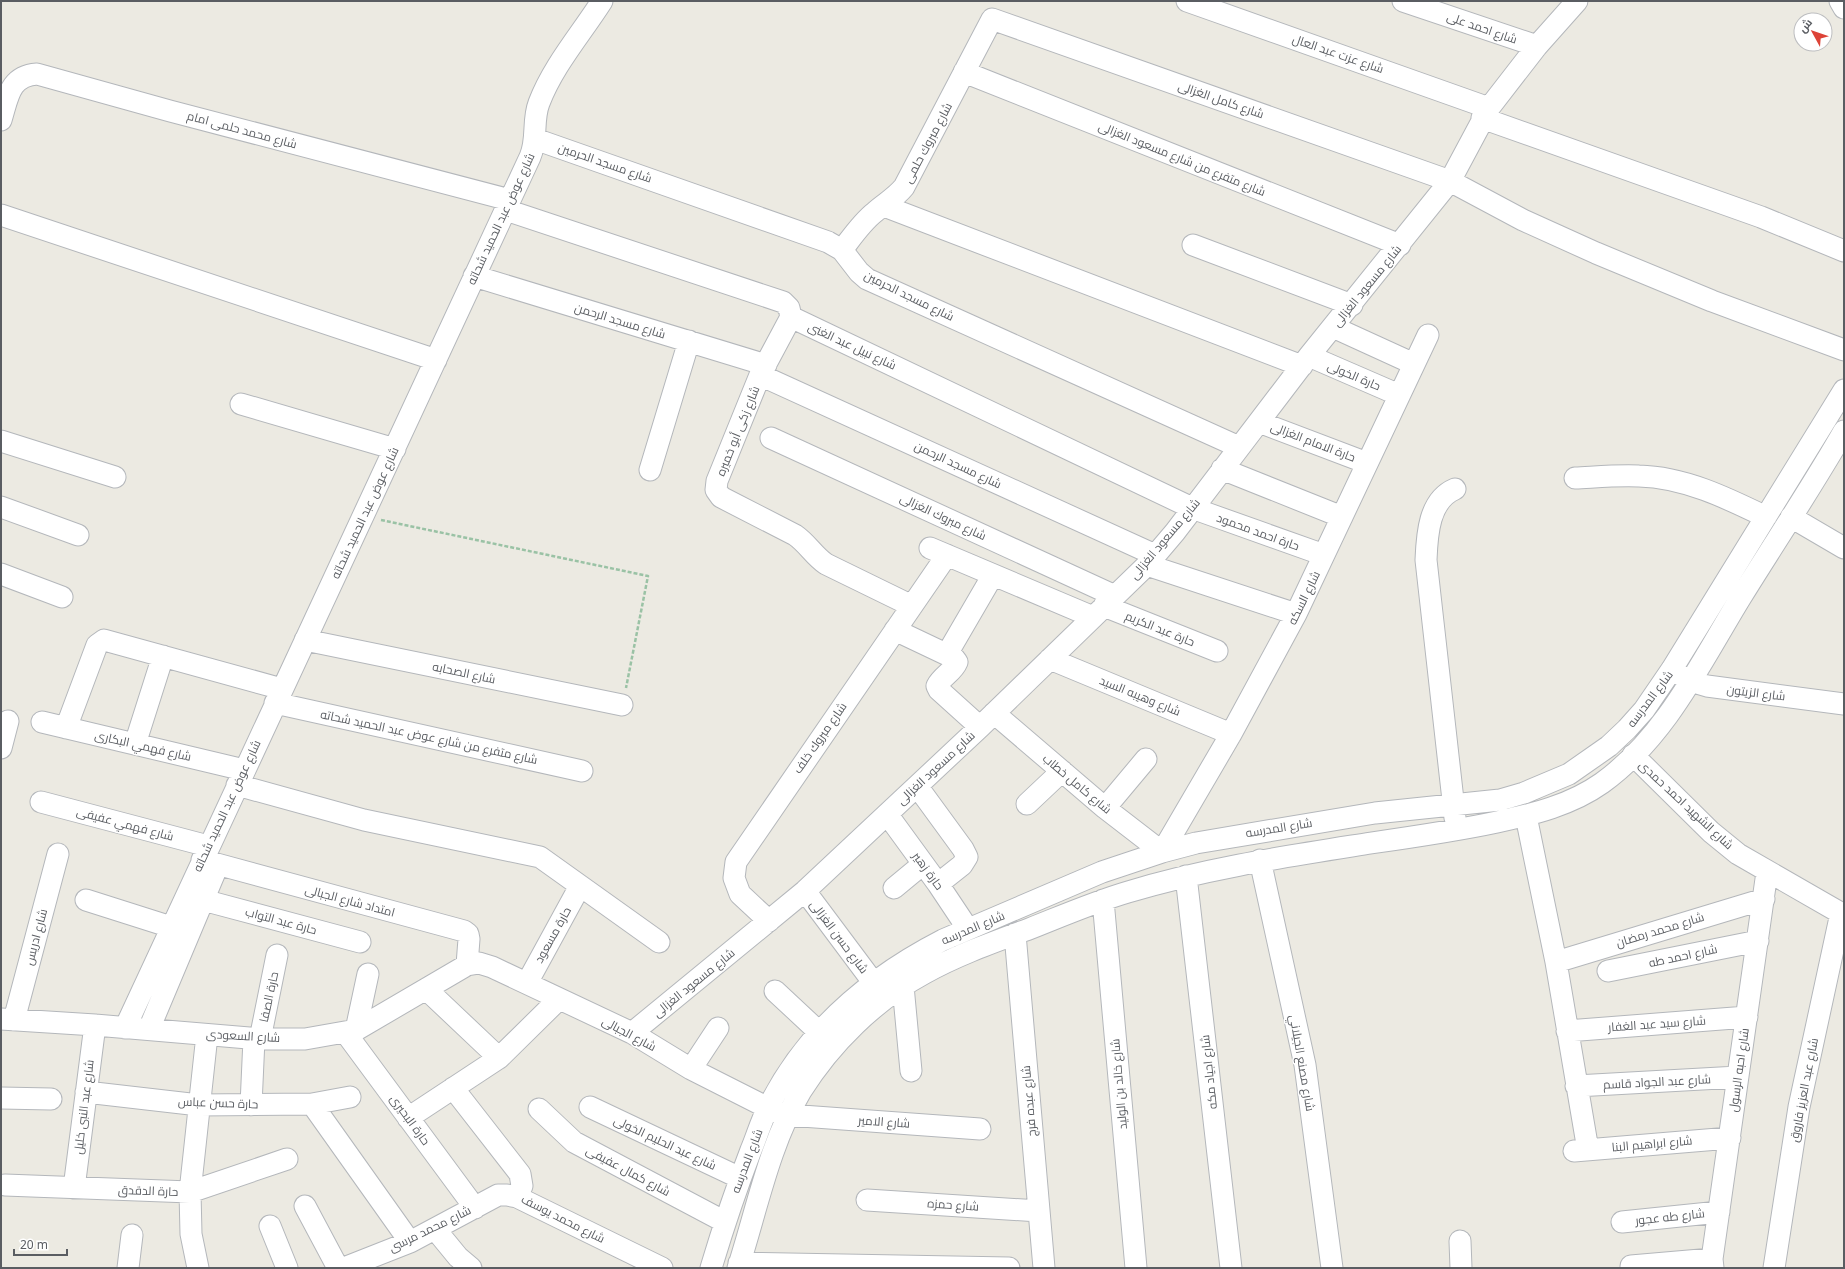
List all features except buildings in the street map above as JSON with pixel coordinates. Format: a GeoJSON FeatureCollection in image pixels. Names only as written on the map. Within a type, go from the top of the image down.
{"type":"FeatureCollection","features":[{"type":"Feature","properties":{"kind":"street","name":"شارع عوض عبد الحميد شحاته"},"geometry":{"type":"LineString","coordinates":[[125,1028],[174,936],[209,857],[240,777],[395,449],[533,151],[536,113],[542,95],[570,47],[602,1]]}},
{"type":"Feature","properties":{"kind":"street","name":"شارع عزت عبد العال"},"geometry":{"type":"LineString","coordinates":[[1186,1],[1486,113],[1844,250]]}},
{"type":"Feature","properties":{"kind":"street","name":"شارع احمد على"},"geometry":{"type":"LineString","coordinates":[[1404,1],[1537,46]]}},
{"type":"Feature","properties":{"kind":"street","name":"شارع مسعود الغزالى"},"geometry":{"type":"LineString","coordinates":[[632,1033],[805,891],[987,720],[1151,560],[1306,361],[1450,181],[1486,113],[1537,46],[1577,1]]}},
{"type":"Feature","properties":{"kind":"street"},"geometry":{"type":"LineString","coordinates":[[1840,1],[1844,8]]}},
{"type":"Feature","properties":{"kind":"street","name":"شارع مبروك حلمى"},"geometry":{"type":"LineString","coordinates":[[842,250],[868,218],[884,206],[904,187],[992,19]]}},
{"type":"Feature","properties":{"kind":"street","name":"شارع كامل الغزالى"},"geometry":{"type":"LineString","coordinates":[[992,19],[1450,181],[1523,220],[1596,253],[1712,301],[1844,350]]}},
{"type":"Feature","properties":{"kind":"street","name":"شارع متفرع من شارع مسعود الغزالى"},"geometry":{"type":"LineString","coordinates":[[964,72],[1400,245]]}},
{"type":"Feature","properties":{"kind":"street","name":"شارع محمد حلمى امام"},"geometry":{"type":"LineString","coordinates":[[1,120],[11,90],[17,81],[26,75],[37,74],[508,205]]}},
{"type":"Feature","properties":{"kind":"street","name":"شارع مسجد الحرمين"},"geometry":{"type":"LineString","coordinates":[[535,139],[828,242],[842,250],[859,272],[867,279],[1240,447]]}},
{"type":"Feature","properties":{"kind":"street"},"geometry":{"type":"LineString","coordinates":[[508,205],[783,302],[789,308],[791,317]]}},
{"type":"Feature","properties":{"kind":"street","name":"حارة الخولى"},"geometry":{"type":"LineString","coordinates":[[884,206],[1399,396]]}},
{"type":"Feature","properties":{"kind":"street"},"geometry":{"type":"LineString","coordinates":[[1,215],[436,360]]}},
{"type":"Feature","properties":{"kind":"street"},"geometry":{"type":"LineString","coordinates":[[1193,245],[1352,304]]}},
{"type":"Feature","properties":{"kind":"street","name":"شارع مسجد الرحمن"},"geometry":{"type":"LineString","coordinates":[[474,276],[689,341],[763,370],[1151,560],[1296,614]]}},
{"type":"Feature","properties":{"kind":"street","name":"شارع زكى أبو خميره"},"geometry":{"type":"LineString","coordinates":[[791,317],[763,370],[717,481],[716,490],[721,497],[795,535],[803,541],[817,558],[826,564],[912,606]]}},
{"type":"Feature","properties":{"kind":"street","name":"شارع نبيل عبد الغنى"},"geometry":{"type":"LineString","coordinates":[[791,317],[1192,508]]}},
{"type":"Feature","properties":{"kind":"street"},"geometry":{"type":"LineString","coordinates":[[1333,327],[1414,364]]}},
{"type":"Feature","properties":{"kind":"street","name":"شارع السكه"},"geometry":{"type":"LineString","coordinates":[[1162,852],[1231,734],[1296,614],[1428,335]]}},
{"type":"Feature","properties":{"kind":"street"},"geometry":{"type":"LineString","coordinates":[[650,470],[689,341]]}},
{"type":"Feature","properties":{"kind":"street","name":"شارع المدرسه"},"geometry":{"type":"LineString","coordinates":[[711,1268],[740,1178],[768,1108],[800,1056],[819,1032],[840,1010],[873,982],[918,952],[1102,872],[1162,852],[1196,843],[1266,830],[1375,813],[1500,800],[1524,794],[1547,785],[1574,771],[1609,746],[1644,710],[1672,669],[1844,390]]}},
{"type":"Feature","properties":{"kind":"street"},"geometry":{"type":"LineString","coordinates":[[241,404],[395,449]]}},
{"type":"Feature","properties":{"kind":"street","name":"حارة الامام الغزالى"},"geometry":{"type":"LineString","coordinates":[[1259,422],[1367,463]]}},
{"type":"Feature","properties":{"kind":"street","name":"شارع المدرسه"},"geometry":{"type":"LineString","coordinates":[[738,1266],[774,1149],[788,1116],[802,1090],[837,1044],[874,1008],[902,986],[948,961],[1103,900],[1186,876],[1260,860],[1456,830],[1526,816],[1566,803],[1584,794],[1618,770],[1658,727],[1690,681],[1790,518],[1843,436]]}},
{"type":"Feature","properties":{"kind":"street","name":"شارع مبروك الغزالى"},"geometry":{"type":"LineString","coordinates":[[771,438],[1104,606]]}},
{"type":"Feature","properties":{"kind":"street"},"geometry":{"type":"LineString","coordinates":[[1,440],[115,477]]}},
{"type":"Feature","properties":{"kind":"street"},"geometry":{"type":"LineString","coordinates":[[1222,469],[1342,517]]}},
{"type":"Feature","properties":{"kind":"street"},"geometry":{"type":"LineString","coordinates":[[1575,478],[1640,476],[1665,479],[1712,492],[1766,517]]}},
{"type":"Feature","properties":{"kind":"street"},"geometry":{"type":"LineString","coordinates":[[1455,489],[1446,493],[1440,499],[1434,511],[1429,527],[1426,560],[1456,830]]}},
{"type":"Feature","properties":{"kind":"street"},"geometry":{"type":"LineString","coordinates":[[1,507],[78,535]]}},
{"type":"Feature","properties":{"kind":"street","name":"حارة احمد محمود"},"geometry":{"type":"LineString","coordinates":[[1192,508],[1324,555]]}},
{"type":"Feature","properties":{"kind":"street"},"geometry":{"type":"LineString","coordinates":[[1790,518],[1844,548]]}},
{"type":"Feature","properties":{"kind":"street","name":"شارع مبروك خلف"},"geometry":{"type":"LineString","coordinates":[[769,921],[740,894],[734,878],[736,862],[912,606],[939,551],[994,574],[1104,606]]}},
{"type":"Feature","properties":{"kind":"street"},"geometry":{"type":"LineString","coordinates":[[1,574],[62,597]]}},
{"type":"Feature","properties":{"kind":"street"},"geometry":{"type":"LineString","coordinates":[[895,630],[947,654],[994,574]]}},
{"type":"Feature","properties":{"kind":"street","name":"حارة عبد الكريم"},"geometry":{"type":"LineString","coordinates":[[1104,606],[1217,651]]}},
{"type":"Feature","properties":{"kind":"street","name":"شارع متفرع من شارع عوض عبد الحميد شحاته"},"geometry":{"type":"LineString","coordinates":[[66,728],[97,646],[104,640],[163,656],[279,696],[582,771]]}},
{"type":"Feature","properties":{"kind":"street","name":"شارع الصحابه"},"geometry":{"type":"LineString","coordinates":[[305,640],[622,705]]}},
{"type":"Feature","properties":{"kind":"street","name":"شارع كامل خطاب"},"geometry":{"type":"LineString","coordinates":[[947,654],[954,658],[957,662],[955,667],[939,681],[937,686],[939,690],[987,720],[1062,771],[1162,852]]}},
{"type":"Feature","properties":{"kind":"street"},"geometry":{"type":"LineString","coordinates":[[135,744],[163,656]]}},
{"type":"Feature","properties":{"kind":"street","name":"شارع وهيبه السيد"},"geometry":{"type":"LineString","coordinates":[[1050,659],[1231,734]]}},
{"type":"Feature","properties":{"kind":"street","name":"شارع الزيتون"},"geometry":{"type":"LineString","coordinates":[[1672,669],[1690,681],[1707,686],[1844,704]]}},
{"type":"Feature","properties":{"kind":"street"},"geometry":{"type":"LineString","coordinates":[[1,748],[8,721]]}},
{"type":"Feature","properties":{"kind":"street","name":"شارع فهمي البكارى"},"geometry":{"type":"LineString","coordinates":[[42,722],[135,744],[240,777],[364,820],[540,857],[659,942]]}},
{"type":"Feature","properties":{"kind":"street","name":"شارع الشهيد احمد حمدى"},"geometry":{"type":"LineString","coordinates":[[1633,755],[1711,832],[1738,854],[1842,914]]}},
{"type":"Feature","properties":{"kind":"street"},"geometry":{"type":"LineString","coordinates":[[1106,808],[1146,759]]}},
{"type":"Feature","properties":{"kind":"street"},"geometry":{"type":"LineString","coordinates":[[1027,804],[1062,771]]}},
{"type":"Feature","properties":{"kind":"street"},"geometry":{"type":"LineString","coordinates":[[917,786],[963,849],[967,857],[962,865],[938,884]]}},
{"type":"Feature","properties":{"kind":"street","name":"شارع فهمي عفيفى"},"geometry":{"type":"LineString","coordinates":[[41,802],[209,857]]}},
{"type":"Feature","properties":{"kind":"street","name":"حارة زهير"},"geometry":{"type":"LineString","coordinates":[[887,814],[938,884],[968,929]]}},
{"type":"Feature","properties":{"kind":"street"},"geometry":{"type":"LineString","coordinates":[[1526,816],[1556,962],[1576,1086]]}},
{"type":"Feature","properties":{"kind":"street","name":"شارع ادريس"},"geometry":{"type":"LineString","coordinates":[[8,1020],[58,854]]}},
{"type":"Feature","properties":{"kind":"street"},"geometry":{"type":"LineString","coordinates":[[149,1029],[174,936],[203,900],[209,857]]}},
{"type":"Feature","properties":{"kind":"street","name":"امتداد شارع الجبالى"},"geometry":{"type":"LineString","coordinates":[[209,857],[464,931],[468,934],[469,939],[467,965]]}},
{"type":"Feature","properties":{"kind":"street","name":"شارع مصنع الجيلاني"},"geometry":{"type":"LineString","coordinates":[[1260,860],[1305,1065],[1332,1268]]}},
{"type":"Feature","properties":{"kind":"street"},"geometry":{"type":"LineString","coordinates":[[894,888],[923,864]]}},
{"type":"Feature","properties":{"kind":"street","name":"شارع احبه الرسول"},"geometry":{"type":"LineString","coordinates":[[1713,1264],[1767,872]]}},
{"type":"Feature","properties":{"kind":"street","name":"شارع اجياد مكه"},"geometry":{"type":"LineString","coordinates":[[1186,876],[1231,1268]]}},
{"type":"Feature","properties":{"kind":"street","name":"حارة مسعود"},"geometry":{"type":"LineString","coordinates":[[527,983],[580,886]]}},
{"type":"Feature","properties":{"kind":"street","name":"شارع حسن الغزالى"},"geometry":{"type":"LineString","coordinates":[[805,891],[873,982]]}},
{"type":"Feature","properties":{"kind":"street","name":"شارع محمد رمضان"},"geometry":{"type":"LineString","coordinates":[[1556,962],[1764,899]]}},
{"type":"Feature","properties":{"kind":"street"},"geometry":{"type":"LineString","coordinates":[[86,900],[174,936]]}},
{"type":"Feature","properties":{"kind":"street","name":"حارة عبد التواب"},"geometry":{"type":"LineString","coordinates":[[203,900],[360,942]]}},
{"type":"Feature","properties":{"kind":"street","name":"شارع خالد بن الوليد"},"geometry":{"type":"LineString","coordinates":[[1103,900],[1136,1268]]}},
{"type":"Feature","properties":{"kind":"street","name":"شارع عبد العزيز فاروق"},"geometry":{"type":"LineString","coordinates":[[1774,1268],[1799,1107],[1842,914]]}},
{"type":"Feature","properties":{"kind":"street","name":"شارع عبده فرج"},"geometry":{"type":"LineString","coordinates":[[1015,934],[1044,1268]]}},
{"type":"Feature","properties":{"kind":"street","name":"شارع احمد طه"},"geometry":{"type":"LineString","coordinates":[[1608,971],[1758,941]]}},
{"type":"Feature","properties":{"kind":"street","name":"حارة الصفا"},"geometry":{"type":"LineString","coordinates":[[251,1105],[257,1039],[277,955]]}},
{"type":"Feature","properties":{"kind":"street","name":"شارع الجبالى"},"geometry":{"type":"LineString","coordinates":[[467,965],[479,964],[492,967],[527,983],[632,1033],[691,1069],[768,1108],[788,1116]]}},
{"type":"Feature","properties":{"kind":"street","name":"شارع السعودى"},"geometry":{"type":"LineString","coordinates":[[8,1020],[149,1029],[257,1039],[305,1039],[350,1031],[467,965]]}},
{"type":"Feature","properties":{"kind":"street"},"geometry":{"type":"LineString","coordinates":[[350,1031],[368,974]]}},
{"type":"Feature","properties":{"kind":"street"},"geometry":{"type":"LineString","coordinates":[[902,986],[911,1071]]}},
{"type":"Feature","properties":{"kind":"street"},"geometry":{"type":"LineString","coordinates":[[426,989],[499,1058]]}},
{"type":"Feature","properties":{"kind":"street"},"geometry":{"type":"LineString","coordinates":[[775,991],[819,1032]]}},
{"type":"Feature","properties":{"kind":"street"},"geometry":{"type":"LineString","coordinates":[[408,1118],[499,1058],[559,999]]}},
{"type":"Feature","properties":{"kind":"street","name":"شارع سيد عبد الغفار"},"geometry":{"type":"LineString","coordinates":[[1567,1031],[1747,1017]]}},
{"type":"Feature","properties":{"kind":"street","name":"شارع عبد النبى خليل"},"geometry":{"type":"LineString","coordinates":[[74,1188],[95,1025]]}},
{"type":"Feature","properties":{"kind":"street"},"geometry":{"type":"LineString","coordinates":[[691,1069],[718,1028]]}},
{"type":"Feature","properties":{"kind":"street","name":"حارة البحيرى"},"geometry":{"type":"LineString","coordinates":[[350,1031],[408,1118],[475,1208]]}},
{"type":"Feature","properties":{"kind":"street"},"geometry":{"type":"LineString","coordinates":[[198,1268],[191,1234],[190,1192],[198,1105],[207,1034]]}},
{"type":"Feature","properties":{"kind":"street","name":"شارع عبد الجواد قاسم"},"geometry":{"type":"LineString","coordinates":[[1576,1086],[1738,1077]]}},
{"type":"Feature","properties":{"kind":"street","name":"شارع ابراهيم البنا"},"geometry":{"type":"LineString","coordinates":[[1576,1086],[1581,1150],[1730,1138]]}},
{"type":"Feature","properties":{"kind":"street","name":"شارع محمد يوسف"},"geometry":{"type":"LineString","coordinates":[[453,1088],[520,1174],[522,1186],[517,1197],[662,1268]]}},
{"type":"Feature","properties":{"kind":"street","name":"حارة حسن عباس"},"geometry":{"type":"LineString","coordinates":[[86,1092],[198,1105],[312,1104],[350,1097]]}},
{"type":"Feature","properties":{"kind":"street"},"geometry":{"type":"LineString","coordinates":[[1,1098],[51,1100]]}},
{"type":"Feature","properties":{"kind":"street"},"geometry":{"type":"LineString","coordinates":[[312,1104],[410,1242]]}},
{"type":"Feature","properties":{"kind":"street","name":"شارع عبد الحليم الخولى"},"geometry":{"type":"LineString","coordinates":[[590,1107],[740,1178]]}},
{"type":"Feature","properties":{"kind":"street","name":"شارع كمال عفيفى"},"geometry":{"type":"LineString","coordinates":[[539,1109],[574,1142],[725,1222]]}},
{"type":"Feature","properties":{"kind":"street","name":"شارع الامير"},"geometry":{"type":"LineString","coordinates":[[788,1116],[980,1129]]}},
{"type":"Feature","properties":{"kind":"street","name":"حارة الدقدق"},"geometry":{"type":"LineString","coordinates":[[4,1185],[190,1192],[287,1159]]}},
{"type":"Feature","properties":{"kind":"street","name":"شارع محمد مرسى"},"geometry":{"type":"LineString","coordinates":[[344,1268],[410,1242],[498,1195],[517,1197]]}},
{"type":"Feature","properties":{"kind":"street","name":"شارع حمزه"},"geometry":{"type":"LineString","coordinates":[[868,1200],[1039,1211]]}},
{"type":"Feature","properties":{"kind":"street"},"geometry":{"type":"LineString","coordinates":[[305,1206],[338,1268]]}},
{"type":"Feature","properties":{"kind":"street","name":"شارع طه عجور"},"geometry":{"type":"LineString","coordinates":[[1622,1222],[1719,1212]]}},
{"type":"Feature","properties":{"kind":"street"},"geometry":{"type":"LineString","coordinates":[[270,1226],[287,1268]]}},
{"type":"Feature","properties":{"kind":"street"},"geometry":{"type":"LineString","coordinates":[[435,1229],[466,1267]]}},
{"type":"Feature","properties":{"kind":"street"},"geometry":{"type":"LineString","coordinates":[[128,1268],[132,1235]]}},
{"type":"Feature","properties":{"kind":"street"},"geometry":{"type":"LineString","coordinates":[[1460,1241],[1461,1268]]}},
{"type":"Feature","properties":{"kind":"street"},"geometry":{"type":"LineString","coordinates":[[1644,1266],[1713,1264]]}},
{"type":"Feature","properties":{"kind":"street"},"geometry":{"type":"LineString","coordinates":[[738,1266],[1009,1268]]}},
{"type":"Feature","properties":{"kind":"path"},"geometry":{"type":"LineString","coordinates":[[363,516],[648,576],[622,705]]}}]}
